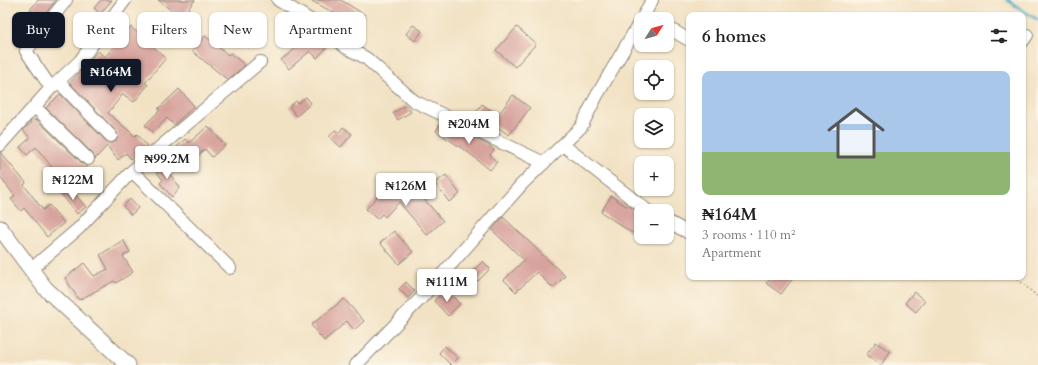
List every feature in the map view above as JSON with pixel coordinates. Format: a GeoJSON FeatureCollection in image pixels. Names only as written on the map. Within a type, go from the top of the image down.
{"type":"FeatureCollection","features":[{"type":"Feature","properties":{"kind":"street"},"geometry":{"type":"LineString","coordinates":[[66,0],[26,51],[55,85],[111,136]]}},
{"type":"Feature","properties":{"kind":"street"},"geometry":{"type":"LineString","coordinates":[[0,145],[55,85],[80,61],[125,0]]}},
{"type":"Feature","properties":{"kind":"street"},"geometry":{"type":"LineString","coordinates":[[278,0],[320,26],[345,47],[366,58],[414,101],[544,163]]}},
{"type":"Feature","properties":{"kind":"street"},"geometry":{"type":"LineString","coordinates":[[646,12],[652,0]]}},
{"type":"Feature","properties":{"kind":"street"},"geometry":{"type":"LineString","coordinates":[[674,31],[686,38]]}},
{"type":"Feature","properties":{"kind":"street"},"geometry":{"type":"LineString","coordinates":[[356,365],[423,296],[522,184],[581,127],[596,97],[634,33]]}},
{"type":"Feature","properties":{"kind":"street"},"geometry":{"type":"LineString","coordinates":[[30,270],[78,229],[132,172],[260,62]]}},
{"type":"Feature","properties":{"kind":"street"},"geometry":{"type":"LineString","coordinates":[[35,107],[88,159]]}},
{"type":"Feature","properties":{"kind":"street"},"geometry":{"type":"LineString","coordinates":[[563,145],[639,204]]}},
{"type":"Feature","properties":{"kind":"street"},"geometry":{"type":"LineString","coordinates":[[132,172],[230,268]]}},
{"type":"Feature","properties":{"kind":"street"},"geometry":{"type":"LineString","coordinates":[[674,225],[686,231]]}},
{"type":"Feature","properties":{"kind":"street"},"geometry":{"type":"LineString","coordinates":[[0,228],[45,288],[128,365]]}},
{"type":"Feature","properties":{"kind":"path"},"geometry":{"type":"LineString","coordinates":[[1018,280],[1038,297]]}},
{"type":"Feature","properties":{"kind":"building"},"geometry":{"type":"Polygon","coordinates":[[[38,0],[56,0],[47,12],[32,12],[30,10],[38,0]]]}},
{"type":"Feature","properties":{"kind":"building"},"geometry":{"type":"Polygon","coordinates":[[[101,0],[112,0],[102,12],[98,12],[94,8],[101,0]]]}},
{"type":"Feature","properties":{"kind":"building"},"geometry":{"type":"Polygon","coordinates":[[[158,0],[195,0],[186,12],[173,12],[158,0]]]}},
{"type":"Feature","properties":{"kind":"building"},"geometry":{"type":"Polygon","coordinates":[[[310,0],[341,0],[360,12],[333,12],[310,0]]]}},
{"type":"Feature","properties":{"kind":"building"},"geometry":{"type":"Polygon","coordinates":[[[413,25],[422,31],[415,41],[406,34],[413,25]]]}},
{"type":"Feature","properties":{"kind":"building"},"geometry":{"type":"Polygon","coordinates":[[[131,27],[137,32],[137,48],[155,48],[166,58],[145,83],[148,85],[134,102],[123,94],[108,113],[135,136],[137,134],[147,146],[131,159],[126,153],[118,160],[107,146],[95,159],[93,154],[46,108],[60,94],[106,141],[112,143],[116,141],[118,135],[116,131],[70,83],[98,51],[105,57],[112,48],[129,48],[129,30],[131,27]]]}},
{"type":"Feature","properties":{"kind":"building"},"geometry":{"type":"Polygon","coordinates":[[[517,27],[536,44],[515,67],[496,50],[517,27]]]}},
{"type":"Feature","properties":{"kind":"building"},"geometry":{"type":"Polygon","coordinates":[[[205,36],[209,39],[209,48],[220,48],[228,55],[230,53],[245,65],[228,80],[192,51],[195,48],[201,48],[201,41],[205,36]]]}},
{"type":"Feature","properties":{"kind":"building"},"geometry":{"type":"Polygon","coordinates":[[[296,48],[326,48],[317,58],[310,51],[289,69],[281,60],[296,48]]]}},
{"type":"Feature","properties":{"kind":"building"},"geometry":{"type":"Polygon","coordinates":[[[179,89],[194,106],[174,125],[167,118],[153,133],[145,125],[160,110],[158,109],[179,89]]]}},
{"type":"Feature","properties":{"kind":"building"},"geometry":{"type":"Polygon","coordinates":[[[513,95],[530,108],[509,135],[492,123],[489,128],[472,118],[482,104],[498,115],[513,95]]]}},
{"type":"Feature","properties":{"kind":"building"},"geometry":{"type":"Polygon","coordinates":[[[306,97],[311,103],[297,116],[289,107],[296,101],[298,103],[306,97]]]}},
{"type":"Feature","properties":{"kind":"building"},"geometry":{"type":"Polygon","coordinates":[[[406,105],[411,112],[398,120],[393,113],[406,105]]]}},
{"type":"Feature","properties":{"kind":"building"},"geometry":{"type":"Polygon","coordinates":[[[36,119],[83,164],[88,166],[66,185],[36,147],[27,155],[20,147],[30,138],[23,130],[36,119]]]}},
{"type":"Feature","properties":{"kind":"building"},"geometry":{"type":"Polygon","coordinates":[[[441,122],[488,145],[494,150],[490,155],[497,162],[490,170],[469,153],[436,131],[441,122]]]}},
{"type":"Feature","properties":{"kind":"building"},"geometry":{"type":"Polygon","coordinates":[[[208,126],[225,145],[212,157],[205,149],[186,168],[169,151],[173,151],[185,139],[189,143],[208,126]]]}},
{"type":"Feature","properties":{"kind":"building"},"geometry":{"type":"Polygon","coordinates":[[[343,127],[352,134],[341,147],[329,137],[335,130],[339,133],[343,127]]]}},
{"type":"Feature","properties":{"kind":"building"},"geometry":{"type":"Polygon","coordinates":[[[0,152],[26,183],[24,185],[43,210],[49,205],[64,223],[47,237],[24,208],[21,211],[11,199],[15,196],[0,177],[0,152]]]}},
{"type":"Feature","properties":{"kind":"building"},"geometry":{"type":"Polygon","coordinates":[[[161,163],[180,187],[172,197],[160,183],[163,180],[154,169],[161,163]]]}},
{"type":"Feature","properties":{"kind":"building"},"geometry":{"type":"Polygon","coordinates":[[[446,175],[460,194],[449,202],[435,183],[446,175]]]}},
{"type":"Feature","properties":{"kind":"building"},"geometry":{"type":"Polygon","coordinates":[[[401,181],[422,199],[423,198],[443,221],[427,235],[399,202],[385,217],[382,214],[377,219],[366,209],[385,188],[391,193],[401,181]]]}},
{"type":"Feature","properties":{"kind":"building"},"geometry":{"type":"Polygon","coordinates":[[[69,187],[86,207],[77,214],[61,194],[69,187]]]}},
{"type":"Feature","properties":{"kind":"building"},"geometry":{"type":"Polygon","coordinates":[[[611,196],[626,206],[628,205],[634,210],[634,230],[632,233],[601,212],[611,196]]]}},
{"type":"Feature","properties":{"kind":"building"},"geometry":{"type":"Polygon","coordinates":[[[130,199],[138,208],[131,215],[123,206],[130,199]]]}},
{"type":"Feature","properties":{"kind":"building"},"geometry":{"type":"Polygon","coordinates":[[[503,217],[565,276],[553,288],[537,272],[516,292],[504,280],[524,260],[492,230],[503,217]]]}},
{"type":"Feature","properties":{"kind":"building"},"geometry":{"type":"Polygon","coordinates":[[[394,231],[413,252],[399,264],[380,243],[394,231]]]}},
{"type":"Feature","properties":{"kind":"building"},"geometry":{"type":"Polygon","coordinates":[[[123,240],[130,252],[123,256],[133,272],[116,283],[114,281],[79,300],[65,278],[84,263],[94,276],[108,269],[100,255],[123,240]]]}},
{"type":"Feature","properties":{"kind":"building"},"geometry":{"type":"Polygon","coordinates":[[[483,261],[490,269],[478,281],[470,274],[483,261]]]}},
{"type":"Feature","properties":{"kind":"building"},"geometry":{"type":"Polygon","coordinates":[[[768,280],[792,280],[781,294],[766,283],[768,280]]]}},
{"type":"Feature","properties":{"kind":"building"},"geometry":{"type":"Polygon","coordinates":[[[406,282],[415,291],[408,298],[399,289],[406,282]]]}},
{"type":"Feature","properties":{"kind":"building"},"geometry":{"type":"Polygon","coordinates":[[[445,289],[460,304],[448,316],[434,301],[445,289]]]}},
{"type":"Feature","properties":{"kind":"building"},"geometry":{"type":"Polygon","coordinates":[[[914,292],[925,301],[916,312],[905,303],[914,292]]]}},
{"type":"Feature","properties":{"kind":"building"},"geometry":{"type":"Polygon","coordinates":[[[344,299],[364,321],[354,330],[347,321],[324,341],[311,325],[344,299]]]}},
{"type":"Feature","properties":{"kind":"building"},"geometry":{"type":"Polygon","coordinates":[[[876,342],[890,352],[881,365],[866,355],[876,342]]]}},
{"type":"Feature","properties":{"kind":"building"},"geometry":{"type":"Polygon","coordinates":[[[445,346],[458,358],[451,365],[439,353],[445,346]]]}},
{"type":"Feature","properties":{"kind":"waterway"},"geometry":{"type":"LineString","coordinates":[[1007,0],[1026,12]]}},
{"type":"Feature","properties":{"kind":"waterway"},"geometry":{"type":"LineString","coordinates":[[1026,12],[1038,20]]}}]}
